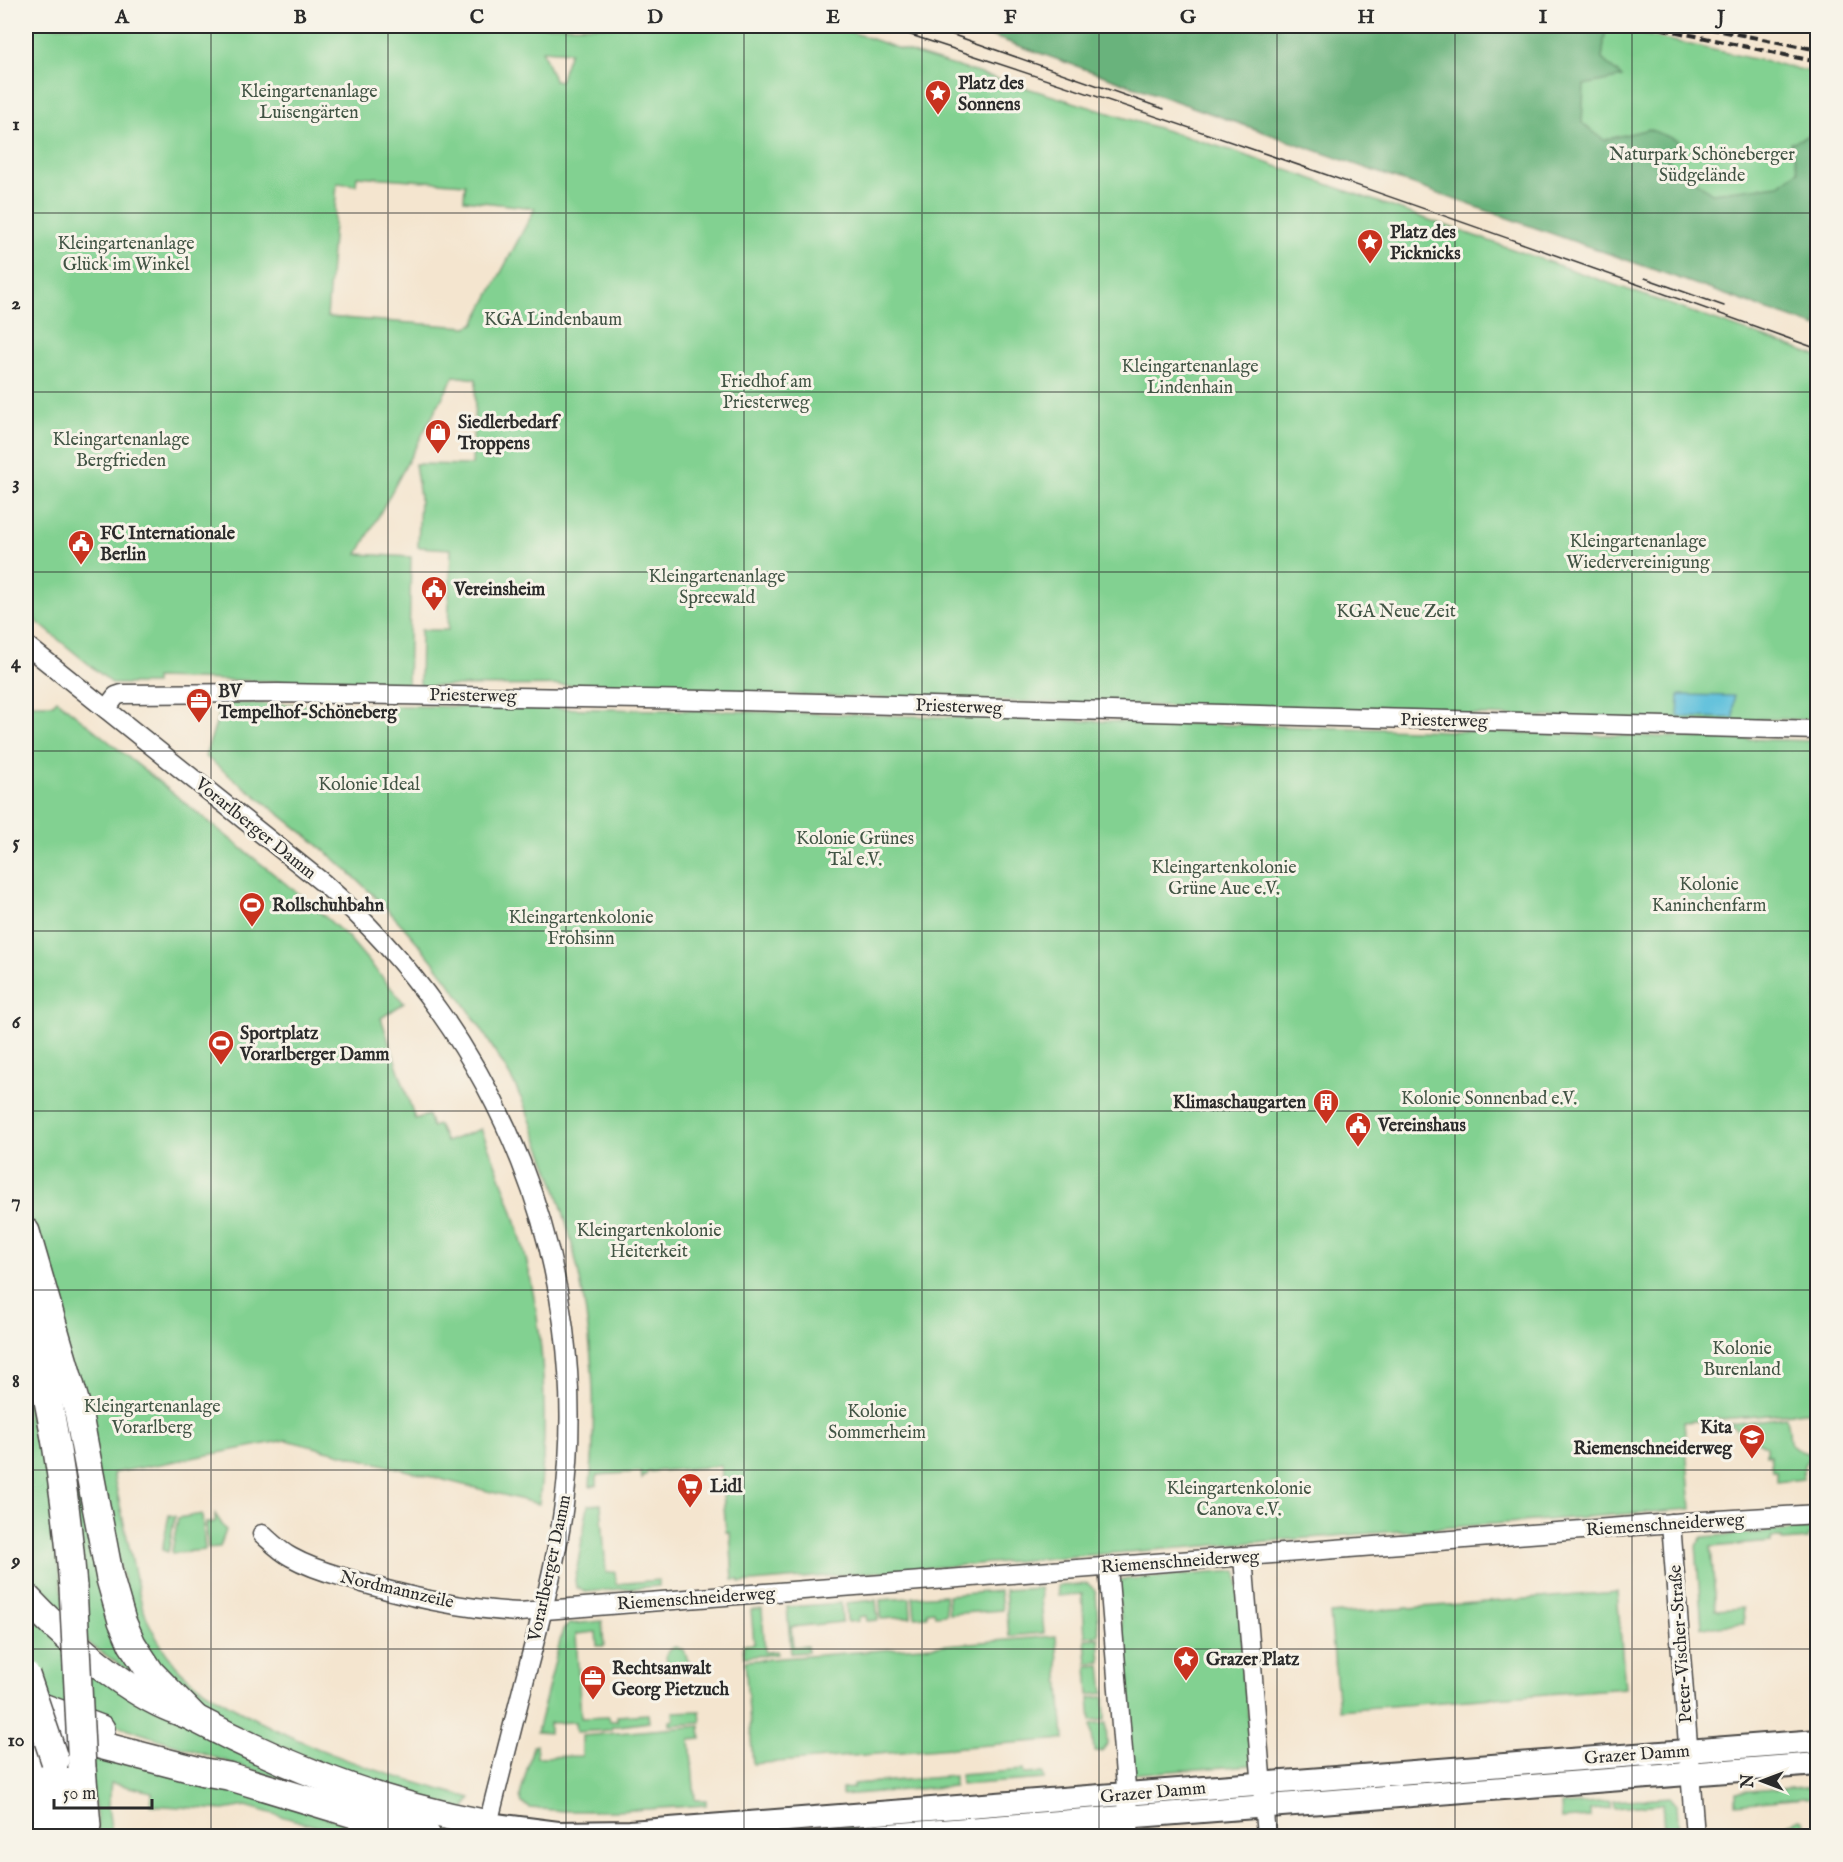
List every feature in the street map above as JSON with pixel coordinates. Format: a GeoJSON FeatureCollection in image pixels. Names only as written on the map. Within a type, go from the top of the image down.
{"type":"FeatureCollection","features":[{"type":"Feature","properties":{"kind":"highway"},"geometry":{"type":"LineString","coordinates":[[26,1232],[78,1411],[110,1579],[122,1621],[132,1644],[151,1673],[196,1719]]}},
{"type":"Feature","properties":{"kind":"highway"},"geometry":{"type":"LineString","coordinates":[[26,1307],[52,1424],[64,1497],[73,1587],[87,1836]]}},
{"type":"Feature","properties":{"kind":"highway"},"geometry":{"type":"LineString","coordinates":[[26,1597],[71,1640],[119,1678],[155,1701],[264,1753],[346,1785],[487,1830]]}},
{"type":"Feature","properties":{"kind":"highway"},"geometry":{"type":"LineString","coordinates":[[26,1675],[78,1836]]}},
{"type":"Feature","properties":{"kind":"highway"},"geometry":{"type":"LineString","coordinates":[[26,1701],[116,1734],[206,1762],[228,1776]]}},
{"type":"Feature","properties":{"kind":"highway"},"geometry":{"type":"LineString","coordinates":[[26,1726],[204,1772],[228,1776],[427,1836]]}},
{"type":"Feature","properties":{"kind":"highway"},"geometry":{"type":"LineString","coordinates":[[27,1750],[52,1836]]}},
{"type":"Feature","properties":{"kind":"highway"},"geometry":{"type":"LineString","coordinates":[[26,1832],[27,1836]]}},
{"type":"Feature","properties":{"kind":"main road","name":"Grazer Damm"},"geometry":{"type":"LineString","coordinates":[[487,1830],[584,1834],[715,1831],[1126,1794],[1818,1741]]}},
{"type":"Feature","properties":{"kind":"main road","name":"Grazer Damm"},"geometry":{"type":"LineString","coordinates":[[875,1836],[1129,1827],[1264,1806],[1818,1764]]}},
{"type":"Feature","properties":{"kind":"street","name":"Vorarlberger Damm"},"geometry":{"type":"LineString","coordinates":[[26,645],[313,874],[364,920],[404,964],[448,1021],[499,1109],[521,1159],[544,1227],[555,1276],[566,1346],[569,1400],[566,1491],[543,1610],[487,1830]]}},
{"type":"Feature","properties":{"kind":"street","name":"Priesterweg"},"geometry":{"type":"LineString","coordinates":[[106,709],[116,696],[125,693],[444,694],[1818,730]]}},
{"type":"Feature","properties":{"kind":"street","name":"Riemenschneiderweg"},"geometry":{"type":"LineString","coordinates":[[543,1610],[1671,1523],[1818,1514]]}},
{"type":"Feature","properties":{"kind":"street","name":"Peter-Vischer-Straße"},"geometry":{"type":"LineString","coordinates":[[1671,1523],[1695,1836]]}},
{"type":"Feature","properties":{"kind":"street","name":"Nordmannzeile"},"geometry":{"type":"LineString","coordinates":[[262,1534],[288,1556],[302,1563],[361,1583],[448,1603],[515,1611],[543,1610]]}},
{"type":"Feature","properties":{"kind":"street"},"geometry":{"type":"LineString","coordinates":[[1243,1557],[1266,1836]]}},
{"type":"Feature","properties":{"kind":"street"},"geometry":{"type":"LineString","coordinates":[[1108,1567],[1129,1827]]}},
{"type":"Feature","properties":{"kind":"green space"},"geometry":{"type":"Polygon","coordinates":[[[26,26],[834,26],[906,51],[1230,150],[1817,356],[1817,720],[1757,719],[1757,723],[613,690],[613,685],[420,686],[421,630],[448,630],[451,549],[418,547],[420,497],[415,464],[472,465],[476,379],[454,376],[358,554],[411,557],[408,685],[155,678],[155,684],[113,684],[26,613],[26,26]],[[542,50],[554,80],[560,81],[570,52],[542,50]],[[357,176],[356,185],[337,183],[327,317],[467,327],[474,324],[535,208],[464,200],[465,184],[357,176]]]}},
{"type":"Feature","properties":{"kind":"green space","name":"Naturpark Schöneberger Südgelände"},"geometry":{"type":"Polygon","coordinates":[[[963,26],[1605,26],[1817,73],[1817,327],[963,26]]]}},
{"type":"Feature","properties":{"kind":"green space","name":"Naturpark Schöneberger Südgelände"},"geometry":{"type":"Polygon","coordinates":[[[963,26],[1606,26],[1602,59],[1622,77],[1584,85],[1582,123],[1604,140],[1649,129],[1679,141],[1668,161],[1712,193],[1779,185],[1798,171],[1791,143],[1817,132],[1817,327],[963,26]]]}},
{"type":"Feature","properties":{"kind":"green space","name":"Sportplatz Vorarlberger Damm"},"geometry":{"type":"Polygon","coordinates":[[[57,700],[306,900],[348,937],[404,1003],[381,1018],[415,1119],[428,1115],[432,1127],[438,1125],[446,1142],[481,1129],[503,1185],[525,1254],[538,1324],[544,1397],[539,1504],[286,1440],[113,1473],[142,1606],[161,1645],[182,1672],[219,1699],[320,1750],[410,1781],[471,1798],[464,1810],[350,1776],[211,1716],[143,1652],[26,1221],[26,704],[53,704],[57,700]]]}},
{"type":"Feature","properties":{"kind":"green space"},"geometry":{"type":"Polygon","coordinates":[[[223,703],[723,711],[1817,741],[1817,1411],[1684,1422],[1691,1509],[739,1583],[739,1580],[733,1580],[730,1532],[726,1532],[721,1466],[648,1472],[642,1479],[641,1472],[597,1475],[597,1485],[590,1486],[593,1396],[585,1308],[566,1221],[552,1178],[517,1089],[486,1036],[457,993],[408,932],[332,857],[205,756],[223,703]]]}},
{"type":"Feature","properties":{"kind":"green space"},"geometry":{"type":"Polygon","coordinates":[[[26,1257],[151,1686],[85,1641],[41,1340],[26,1281],[26,1257]]]}},
{"type":"Feature","properties":{"kind":"green space"},"geometry":{"type":"Polygon","coordinates":[[[26,1334],[40,1397],[66,1625],[26,1590],[26,1334]]]}},
{"type":"Feature","properties":{"kind":"green space"},"geometry":{"type":"Polygon","coordinates":[[[1786,1417],[1791,1445],[1811,1454],[1804,1465],[1803,1479],[1777,1482],[1777,1471],[1772,1470],[1770,1455],[1766,1455],[1766,1446],[1728,1424],[1786,1417]]]}},
{"type":"Feature","properties":{"kind":"green space"},"geometry":{"type":"Polygon","coordinates":[[[601,1504],[606,1573],[615,1572],[616,1584],[659,1580],[659,1586],[585,1592],[576,1587],[575,1580],[588,1505],[601,1504]]]}},
{"type":"Feature","properties":{"kind":"green space"},"geometry":{"type":"Polygon","coordinates":[[[202,1514],[205,1550],[173,1553],[178,1518],[202,1514]]]}},
{"type":"Feature","properties":{"kind":"green space"},"geometry":{"type":"Polygon","coordinates":[[[215,1514],[226,1530],[220,1547],[208,1548],[206,1523],[215,1522],[215,1514]]]}},
{"type":"Feature","properties":{"kind":"green space"},"geometry":{"type":"Polygon","coordinates":[[[169,1515],[175,1516],[168,1552],[162,1550],[169,1515]]]}},
{"type":"Feature","properties":{"kind":"green space"},"geometry":{"type":"Polygon","coordinates":[[[1817,1528],[1817,1535],[1808,1536],[1808,1539],[1783,1541],[1782,1538],[1772,1538],[1772,1542],[1711,1547],[1716,1610],[1743,1608],[1744,1624],[1702,1627],[1696,1545],[1702,1537],[1817,1528]]]}},
{"type":"Feature","properties":{"kind":"green space","name":"Grazer Platz"},"geometry":{"type":"Polygon","coordinates":[[[1237,1571],[1252,1765],[1132,1774],[1118,1580],[1237,1571]]]}},
{"type":"Feature","properties":{"kind":"green space"},"geometry":{"type":"Polygon","coordinates":[[[1088,1584],[1096,1593],[1099,1635],[1085,1636],[1082,1594],[1058,1596],[1057,1586],[1088,1584]]]}},
{"type":"Feature","properties":{"kind":"green space"},"geometry":{"type":"Polygon","coordinates":[[[1040,1588],[1044,1633],[1009,1636],[1005,1590],[1040,1588]]]}},
{"type":"Feature","properties":{"kind":"green space"},"geometry":{"type":"Polygon","coordinates":[[[1000,1591],[1002,1610],[949,1614],[948,1595],[1000,1591]]]}},
{"type":"Feature","properties":{"kind":"green space"},"geometry":{"type":"Polygon","coordinates":[[[1617,1592],[1625,1688],[1339,1710],[1330,1614],[1617,1592]]]}},
{"type":"Feature","properties":{"kind":"green space"},"geometry":{"type":"Polygon","coordinates":[[[945,1595],[946,1614],[935,1615],[934,1611],[927,1612],[927,1616],[915,1617],[913,1597],[945,1595]]]}},
{"type":"Feature","properties":{"kind":"green space"},"geometry":{"type":"Polygon","coordinates":[[[910,1598],[911,1617],[881,1619],[880,1600],[910,1598]]]}},
{"type":"Feature","properties":{"kind":"green space"},"geometry":{"type":"Polygon","coordinates":[[[876,1600],[878,1620],[867,1621],[866,1616],[858,1617],[859,1621],[847,1622],[846,1603],[876,1600]]]}},
{"type":"Feature","properties":{"kind":"green space"},"geometry":{"type":"Polygon","coordinates":[[[841,1603],[842,1622],[791,1627],[793,1647],[807,1646],[808,1652],[791,1653],[787,1607],[841,1603]]]}},
{"type":"Feature","properties":{"kind":"green space"},"geometry":{"type":"Polygon","coordinates":[[[762,1609],[765,1652],[777,1651],[778,1654],[744,1657],[743,1645],[754,1644],[751,1610],[762,1609]]]}},
{"type":"Feature","properties":{"kind":"green space"},"geometry":{"type":"Polygon","coordinates":[[[26,1610],[87,1664],[459,1829],[458,1834],[343,1800],[46,1702],[26,1650],[26,1610]]]}},
{"type":"Feature","properties":{"kind":"green space"},"geometry":{"type":"Polygon","coordinates":[[[602,1621],[604,1646],[597,1646],[596,1632],[576,1634],[581,1718],[609,1717],[610,1721],[617,1721],[617,1716],[648,1714],[649,1722],[612,1727],[611,1730],[576,1732],[575,1722],[549,1723],[549,1733],[537,1732],[563,1629],[570,1624],[602,1621]]]}},
{"type":"Feature","properties":{"kind":"green space"},"geometry":{"type":"Polygon","coordinates":[[[1056,1636],[1064,1739],[753,1764],[745,1661],[1056,1636]]]}},
{"type":"Feature","properties":{"kind":"green space"},"geometry":{"type":"Polygon","coordinates":[[[1099,1638],[1101,1662],[1087,1663],[1085,1639],[1099,1638]]]}},
{"type":"Feature","properties":{"kind":"green space"},"geometry":{"type":"Polygon","coordinates":[[[671,1648],[684,1650],[688,1661],[693,1663],[692,1669],[685,1671],[682,1665],[673,1667],[670,1665],[666,1656],[671,1648]]]}},
{"type":"Feature","properties":{"kind":"green space"},"geometry":{"type":"Polygon","coordinates":[[[1101,1665],[1104,1693],[1089,1695],[1087,1666],[1101,1665]]]}},
{"type":"Feature","properties":{"kind":"green space"},"geometry":{"type":"Polygon","coordinates":[[[1104,1697],[1105,1720],[1091,1721],[1089,1698],[1104,1697]]]}},
{"type":"Feature","properties":{"kind":"green space"},"geometry":{"type":"Polygon","coordinates":[[[700,1711],[701,1723],[670,1725],[670,1721],[674,1720],[673,1712],[700,1711]]]}},
{"type":"Feature","properties":{"kind":"green space"},"geometry":{"type":"Polygon","coordinates":[[[1106,1723],[1107,1744],[1102,1751],[1094,1752],[1091,1725],[1106,1723]]]}},
{"type":"Feature","properties":{"kind":"green space"},"geometry":{"type":"Polygon","coordinates":[[[700,1726],[701,1739],[690,1740],[695,1800],[706,1800],[706,1805],[618,1811],[563,1811],[530,1808],[522,1803],[520,1796],[533,1746],[536,1745],[537,1757],[582,1756],[582,1736],[700,1726]]]}},
{"type":"Feature","properties":{"kind":"green space"},"geometry":{"type":"Polygon","coordinates":[[[94,1749],[391,1836],[350,1836],[246,1806],[224,1810],[151,1805],[152,1792],[111,1783],[108,1806],[112,1836],[99,1836],[92,1786],[94,1749]]]}},
{"type":"Feature","properties":{"kind":"green space"},"geometry":{"type":"Polygon","coordinates":[[[1023,1770],[1024,1774],[1043,1773],[1044,1779],[961,1785],[960,1775],[1023,1770]]]}},
{"type":"Feature","properties":{"kind":"green space"},"geometry":{"type":"Polygon","coordinates":[[[954,1776],[954,1786],[842,1795],[842,1789],[853,1788],[853,1784],[954,1776]]]}},
{"type":"Feature","properties":{"kind":"green space"},"geometry":{"type":"Polygon","coordinates":[[[1817,1786],[1817,1797],[1736,1804],[1736,1792],[1817,1786]]]}},
{"type":"Feature","properties":{"kind":"green space"},"geometry":{"type":"Polygon","coordinates":[[[1670,1797],[1677,1805],[1679,1836],[1667,1836],[1662,1804],[1614,1808],[1613,1801],[1670,1797]]]}},
{"type":"Feature","properties":{"kind":"green space"},"geometry":{"type":"Polygon","coordinates":[[[1610,1801],[1610,1808],[1590,1810],[1590,1817],[1562,1819],[1561,1805],[1610,1801]]]}},
{"type":"Feature","properties":{"kind":"green space"},"geometry":{"type":"Polygon","coordinates":[[[992,1813],[992,1819],[763,1836],[735,1836],[735,1833],[992,1813]]]}},
{"type":"Feature","properties":{"kind":"green space"},"geometry":{"type":"Polygon","coordinates":[[[1800,1819],[1805,1824],[1799,1836],[1786,1836],[1785,1825],[1800,1819]]]}},
{"type":"Feature","properties":{"kind":"green space"},"geometry":{"type":"Polygon","coordinates":[[[1242,1828],[1257,1830],[1258,1836],[1137,1836],[1242,1828]]]}},
{"type":"Feature","properties":{"kind":"water"},"geometry":{"type":"Polygon","coordinates":[[[1679,695],[1734,696],[1734,718],[1678,717],[1679,695]]]}},
{"type":"Feature","properties":{"kind":"tram line"},"geometry":{"type":"LineString","coordinates":[[883,26],[1351,183],[1818,349]]}},
{"type":"Feature","properties":{"kind":"tram line"},"geometry":{"type":"LineString","coordinates":[[928,26],[1164,109]]}},
{"type":"Feature","properties":{"kind":"tram line"},"geometry":{"type":"LineString","coordinates":[[1645,278],[1724,306]]}},
{"type":"Feature","properties":{"kind":"railway"},"geometry":{"type":"LineString","coordinates":[[1649,26],[1818,62]]}},
{"type":"Feature","properties":{"kind":"railway"},"geometry":{"type":"LineString","coordinates":[[1696,26],[1818,50]]}},
{"type":"Feature","properties":{"kind":"place","name":"Platz des Sonnens"},"geometry":{"type":"Point","coordinates":[938,116]}},
{"type":"Feature","properties":{"kind":"place","name":"Platz des Picknicks"},"geometry":{"type":"Point","coordinates":[1370,265]}},
{"type":"Feature","properties":{"kind":"place","name":"Siedlerbedarf Troppens"},"geometry":{"type":"Point","coordinates":[438,455]}},
{"type":"Feature","properties":{"kind":"place","name":"FC Internationale Berlin"},"geometry":{"type":"Point","coordinates":[81,566]}},
{"type":"Feature","properties":{"kind":"place","name":"Vereinsheim"},"geometry":{"type":"Point","coordinates":[434,612]}},
{"type":"Feature","properties":{"kind":"place","name":"BV Tempelhof-Schöneberg"},"geometry":{"type":"Point","coordinates":[199,724]}},
{"type":"Feature","properties":{"kind":"place","name":"Rollschuhbahn"},"geometry":{"type":"Point","coordinates":[252,928]}},
{"type":"Feature","properties":{"kind":"place","name":"Sportplatz Vorarlberger Damm"},"geometry":{"type":"Point","coordinates":[221,1066]}},
{"type":"Feature","properties":{"kind":"place","name":"Klimaschaugarten"},"geometry":{"type":"Point","coordinates":[1326,1125]}},
{"type":"Feature","properties":{"kind":"place","name":"Vereinshaus"},"geometry":{"type":"Point","coordinates":[1358,1148]}},
{"type":"Feature","properties":{"kind":"place","name":"Kita Riemenschneiderweg"},"geometry":{"type":"Point","coordinates":[1752,1460]}},
{"type":"Feature","properties":{"kind":"place","name":"Lidl"},"geometry":{"type":"Point","coordinates":[690,1509]}},
{"type":"Feature","properties":{"kind":"place","name":"Grazer Platz"},"geometry":{"type":"Point","coordinates":[1186,1682]}},
{"type":"Feature","properties":{"kind":"place","name":"Rechtsanwalt Georg Pietzuch"},"geometry":{"type":"Point","coordinates":[593,1701]}},
{"type":"Feature","properties":{"kind":"park label","name":"Kleingartenanlage Luisengärten"},"geometry":{"type":"Point","coordinates":[309,101]}},
{"type":"Feature","properties":{"kind":"park label","name":"Kleingartenanlage Glück im Winkel"},"geometry":{"type":"Point","coordinates":[126,253]}},
{"type":"Feature","properties":{"kind":"park label","name":"KGA Lindenbaum"},"geometry":{"type":"Point","coordinates":[553,319]}},
{"type":"Feature","properties":{"kind":"park label","name":"Kleingartenanlage Lindenhain"},"geometry":{"type":"Point","coordinates":[1190,376]}},
{"type":"Feature","properties":{"kind":"park label","name":"Friedhof am Priesterweg"},"geometry":{"type":"Point","coordinates":[766,391]}},
{"type":"Feature","properties":{"kind":"park label","name":"Kleingartenanlage Bergfrieden"},"geometry":{"type":"Point","coordinates":[121,449]}},
{"type":"Feature","properties":{"kind":"park label","name":"Kleingartenanlage Wiedervereinigung"},"geometry":{"type":"Point","coordinates":[1638,551]}},
{"type":"Feature","properties":{"kind":"park label","name":"Kleingartenanlage Spreewald"},"geometry":{"type":"Point","coordinates":[717,586]}},
{"type":"Feature","properties":{"kind":"park label","name":"KGA Neue Zeit"},"geometry":{"type":"Point","coordinates":[1396,611]}},
{"type":"Feature","properties":{"kind":"park label","name":"Kolonie Ideal"},"geometry":{"type":"Point","coordinates":[369,784]}},
{"type":"Feature","properties":{"kind":"park label","name":"Kolonie Grünes Tal e.V."},"geometry":{"type":"Point","coordinates":[855,848]}},
{"type":"Feature","properties":{"kind":"park label","name":"Kleingartenkolonie Grüne Aue e.V."},"geometry":{"type":"Point","coordinates":[1224,877]}},
{"type":"Feature","properties":{"kind":"park label","name":"Kolonie Kaninchenfarm"},"geometry":{"type":"Point","coordinates":[1709,894]}},
{"type":"Feature","properties":{"kind":"park label","name":"Kleingartenkolonie Frohsinn"},"geometry":{"type":"Point","coordinates":[581,927]}},
{"type":"Feature","properties":{"kind":"park label","name":"Kolonie Sonnenbad e.V."},"geometry":{"type":"Point","coordinates":[1489,1098]}},
{"type":"Feature","properties":{"kind":"park label","name":"Kleingartenkolonie Heiterkeit"},"geometry":{"type":"Point","coordinates":[649,1240]}},
{"type":"Feature","properties":{"kind":"park label","name":"Kolonie Burenland"},"geometry":{"type":"Point","coordinates":[1742,1358]}},
{"type":"Feature","properties":{"kind":"park label","name":"Kleingartenanlage Vorarlberg"},"geometry":{"type":"Point","coordinates":[152,1416]}},
{"type":"Feature","properties":{"kind":"park label","name":"Kolonie Sommerheim"},"geometry":{"type":"Point","coordinates":[877,1421]}},
{"type":"Feature","properties":{"kind":"park label","name":"Kleingartenkolonie Canova e.V."},"geometry":{"type":"Point","coordinates":[1239,1498]}}]}
